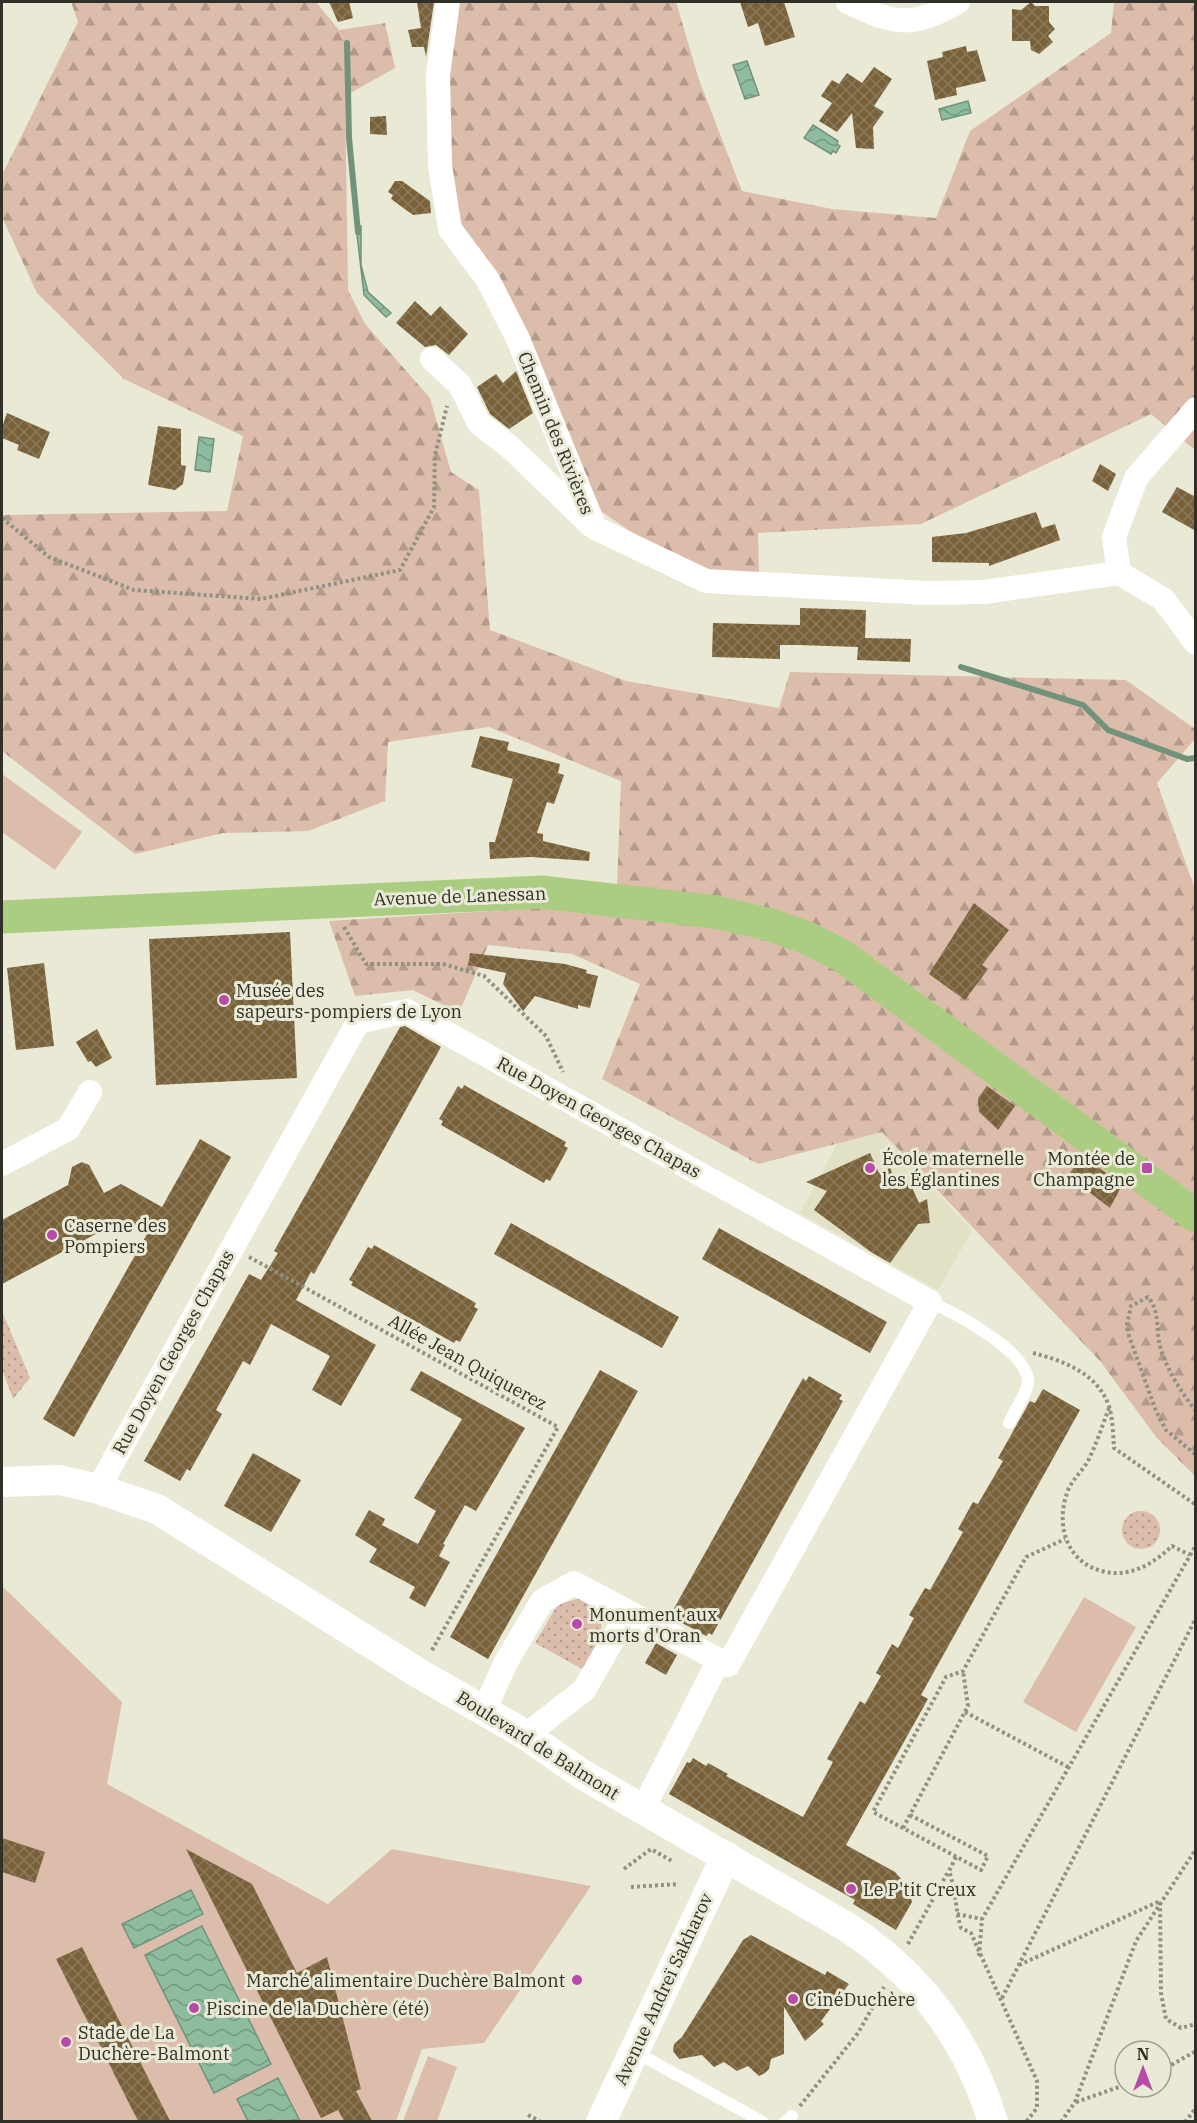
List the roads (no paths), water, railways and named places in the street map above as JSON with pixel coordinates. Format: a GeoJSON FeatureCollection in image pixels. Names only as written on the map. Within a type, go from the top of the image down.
{"type":"FeatureCollection","features":[{"type":"Feature","properties":{"kind":"main road","name":"Avenue de Lanessan"},"geometry":{"type":"LineString","coordinates":[[2,917],[541,892],[716,912],[807,938],[841,955],[898,994],[1196,1216]]}},
{"type":"Feature","properties":{"kind":"street","name":"Chemin des Rivières"},"geometry":{"type":"LineString","coordinates":[[448,2],[438,75],[440,165],[450,229],[488,280],[518,339],[595,528],[706,581],[927,593],[984,592],[1119,573]]}},
{"type":"Feature","properties":{"kind":"street"},"geometry":{"type":"LineString","coordinates":[[848,2],[894,22],[933,16],[958,2]]}},
{"type":"Feature","properties":{"kind":"street"},"geometry":{"type":"LineString","coordinates":[[432,358],[460,385],[479,423],[511,448],[573,511],[595,528]]}},
{"type":"Feature","properties":{"kind":"street"},"geometry":{"type":"LineString","coordinates":[[1196,410],[1136,478],[1114,537],[1119,573],[1163,599],[1196,643]]}},
{"type":"Feature","properties":{"kind":"street","name":"Rue Doyen Georges Chapas"},"geometry":{"type":"LineString","coordinates":[[98,1489],[230,1247],[358,1022],[407,1011],[930,1302]]}},
{"type":"Feature","properties":{"kind":"street"},"geometry":{"type":"LineString","coordinates":[[2,1164],[68,1129],[90,1092]]}},
{"type":"Feature","properties":{"kind":"street"},"geometry":{"type":"LineString","coordinates":[[484,1711],[506,1662],[542,1601],[574,1583],[728,1665],[930,1302]]}},
{"type":"Feature","properties":{"kind":"street","name":"Boulevard de Balmont"},"geometry":{"type":"LineString","coordinates":[[2,1482],[60,1480],[98,1489],[157,1509],[526,1735],[580,1773],[877,1946],[909,1975],[946,2021],[985,2095],[993,2121]]}},
{"type":"Feature","properties":{"kind":"street"},"geometry":{"type":"LineString","coordinates":[[526,1735],[584,1690],[628,1613]]}},
{"type":"Feature","properties":{"kind":"street"},"geometry":{"type":"LineString","coordinates":[[643,1809],[719,1660]]}},
{"type":"Feature","properties":{"kind":"street","name":"Avenue Andreï Sakharov"},"geometry":{"type":"LineString","coordinates":[[601,2121],[726,1856]]}},
{"type":"Feature","properties":{"kind":"lane"},"geometry":{"type":"LineString","coordinates":[[930,1302],[964,1317],[1002,1345],[1026,1369],[1028,1383],[1009,1423]]}},
{"type":"Feature","properties":{"kind":"lane"},"geometry":{"type":"LineString","coordinates":[[634,2051],[763,2121]]}},
{"type":"Feature","properties":{"kind":"water"},"geometry":{"type":"Polygon","coordinates":[[[747,61],[759,95],[745,99],[733,65],[747,61]]]}},
{"type":"Feature","properties":{"kind":"water"},"geometry":{"type":"Polygon","coordinates":[[[968,101],[971,113],[942,120],[939,109],[968,101]]]}},
{"type":"Feature","properties":{"kind":"water"},"geometry":{"type":"Polygon","coordinates":[[[813,125],[838,141],[837,144],[840,146],[836,153],[833,151],[831,154],[804,138],[813,125]]]}},
{"type":"Feature","properties":{"kind":"water"},"geometry":{"type":"Polygon","coordinates":[[[356,226],[361,226],[361,265],[368,292],[391,313],[386,317],[364,295],[356,226]]]}},
{"type":"Feature","properties":{"kind":"water"},"geometry":{"type":"Polygon","coordinates":[[[199,437],[214,439],[210,472],[195,470],[199,437]]]}},
{"type":"Feature","properties":{"kind":"water"},"geometry":{"type":"Polygon","coordinates":[[[191,1890],[203,1914],[134,1948],[122,1924],[191,1890]]]}},
{"type":"Feature","properties":{"kind":"water"},"geometry":{"type":"Polygon","coordinates":[[[202,1926],[271,2064],[214,2093],[145,1955],[202,1926]]]}},
{"type":"Feature","properties":{"kind":"water"},"geometry":{"type":"Polygon","coordinates":[[[278,2078],[300,2121],[248,2121],[237,2099],[278,2078]]]}},
{"type":"Feature","properties":{"kind":"waterway"},"geometry":{"type":"LineString","coordinates":[[347,43],[349,138],[358,232]]}},
{"type":"Feature","properties":{"kind":"waterway"},"geometry":{"type":"LineString","coordinates":[[961,667],[1083,705],[1108,730],[1187,759],[1196,758]]}},
{"type":"Feature","properties":{"kind":"place","name":"Musée des sapeurs-pompiers de Lyon"},"geometry":{"type":"Point","coordinates":[224,1000]}},
{"type":"Feature","properties":{"kind":"place","name":"École maternelle les Églantines"},"geometry":{"type":"Point","coordinates":[870,1168]}},
{"type":"Feature","properties":{"kind":"place","name":"Montée de Champagne"},"geometry":{"type":"Point","coordinates":[1147,1168]}},
{"type":"Feature","properties":{"kind":"place","name":"Caserne des Pompiers"},"geometry":{"type":"Point","coordinates":[52,1235]}},
{"type":"Feature","properties":{"kind":"place","name":"Monument aux morts d'Oran"},"geometry":{"type":"Point","coordinates":[577,1624]}},
{"type":"Feature","properties":{"kind":"place","name":"Le P'tit Creux"},"geometry":{"type":"Point","coordinates":[851,1889]}},
{"type":"Feature","properties":{"kind":"place","name":"Marché alimentaire Duchère Balmont"},"geometry":{"type":"Point","coordinates":[577,1980]}},
{"type":"Feature","properties":{"kind":"place","name":"CinéDuchère"},"geometry":{"type":"Point","coordinates":[793,1999]}},
{"type":"Feature","properties":{"kind":"place","name":"Piscine de la Duchère (été)"},"geometry":{"type":"Point","coordinates":[194,2008]}},
{"type":"Feature","properties":{"kind":"place","name":"Stade de La Duchère-Balmont"},"geometry":{"type":"Point","coordinates":[66,2042]}}]}
